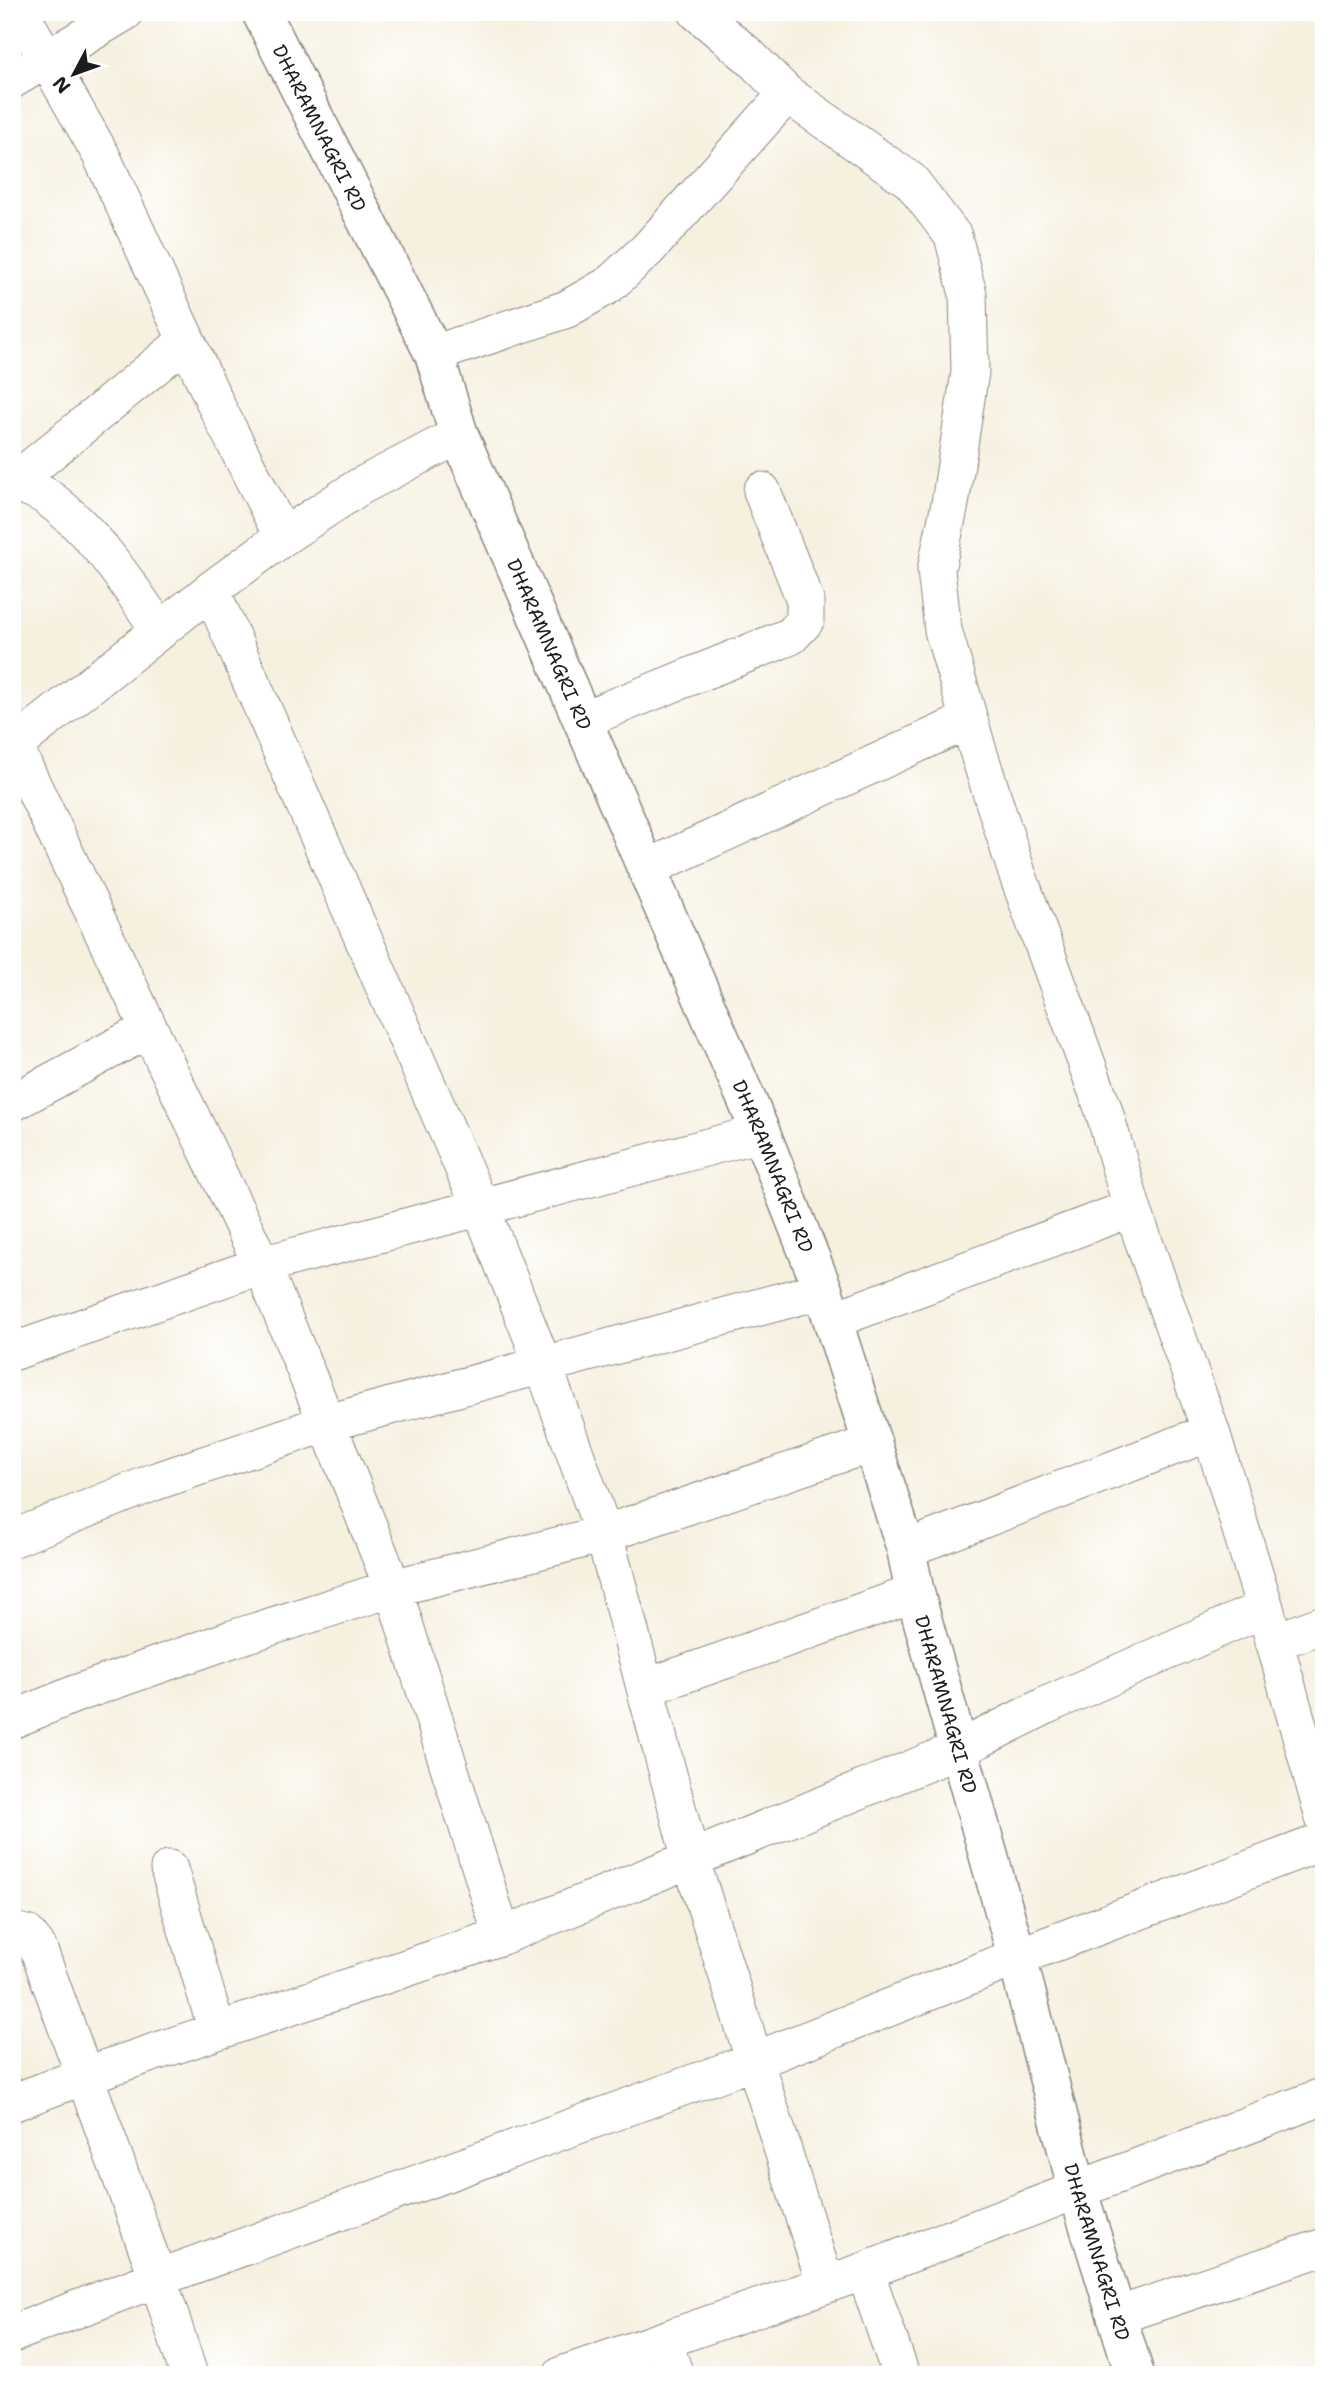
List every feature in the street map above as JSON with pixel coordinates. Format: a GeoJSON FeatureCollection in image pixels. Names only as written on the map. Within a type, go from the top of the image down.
{"type":"FeatureCollection","features":[{"type":"Feature","properties":{"kind":"street"},"geometry":{"type":"LineString","coordinates":[[20,12],[101,155],[186,341],[283,537]]}},
{"type":"Feature","properties":{"kind":"street"},"geometry":{"type":"LineString","coordinates":[[12,80],[125,12]]}},
{"type":"Feature","properties":{"kind":"street","name":"DHARAMNAGRI RD"},"geometry":{"type":"LineString","coordinates":[[261,12],[434,354],[459,435],[761,1133],[828,1305],[906,1549],[915,1593],[1017,1957],[1077,2188],[1135,2375]]}},
{"type":"Feature","properties":{"kind":"street"},"geometry":{"type":"LineString","coordinates":[[697,12],[749,56],[787,94],[911,181],[953,236],[968,294],[970,372],[950,504],[936,569],[943,630],[1017,873],[1103,1108],[1132,1208],[1211,1432],[1270,1625],[1324,1818]]}},
{"type":"Feature","properties":{"kind":"street"},"geometry":{"type":"LineString","coordinates":[[434,354],[567,309],[609,285],[648,249],[787,94]]}},
{"type":"Feature","properties":{"kind":"street"},"geometry":{"type":"LineString","coordinates":[[160,631],[118,569],[79,524],[45,496],[13,481],[186,341]]}},
{"type":"Feature","properties":{"kind":"street"},"geometry":{"type":"LineString","coordinates":[[459,435],[359,487],[283,537],[211,590],[13,746],[262,1265],[327,1423],[393,1588],[502,1936]]}},
{"type":"Feature","properties":{"kind":"street"},"geometry":{"type":"LineString","coordinates":[[582,720],[791,636],[805,621],[805,600],[762,491]]}},
{"type":"Feature","properties":{"kind":"street"},"geometry":{"type":"LineString","coordinates":[[211,590],[480,1206],[544,1367],[604,1534],[691,1860],[825,2283]]}},
{"type":"Feature","properties":{"kind":"street"},"geometry":{"type":"LineString","coordinates":[[648,868],[969,720]]}},
{"type":"Feature","properties":{"kind":"street"},"geometry":{"type":"LineString","coordinates":[[12,1103],[149,1029]]}},
{"type":"Feature","properties":{"kind":"street"},"geometry":{"type":"LineString","coordinates":[[12,1352],[262,1265],[761,1133]]}},
{"type":"Feature","properties":{"kind":"street"},"geometry":{"type":"LineString","coordinates":[[12,1539],[154,1482],[327,1423],[544,1367],[828,1305],[1132,1208]]}},
{"type":"Feature","properties":{"kind":"street"},"geometry":{"type":"LineString","coordinates":[[906,1549],[1211,1432]]}},
{"type":"Feature","properties":{"kind":"street"},"geometry":{"type":"LineString","coordinates":[[12,1720],[75,1694],[232,1639],[393,1588],[604,1534],[873,1443]]}},
{"type":"Feature","properties":{"kind":"street"},"geometry":{"type":"LineString","coordinates":[[645,1688],[915,1593]]}},
{"type":"Feature","properties":{"kind":"street"},"geometry":{"type":"LineString","coordinates":[[12,2102],[502,1936],[958,1750],[1049,1704],[1270,1625],[1324,1624]]}},
{"type":"Feature","properties":{"kind":"street"},"geometry":{"type":"LineString","coordinates":[[12,2333],[754,2061],[1017,1957],[1324,1841]]}},
{"type":"Feature","properties":{"kind":"street"},"geometry":{"type":"LineString","coordinates":[[169,1869],[217,2031]]}},
{"type":"Feature","properties":{"kind":"street"},"geometry":{"type":"LineString","coordinates":[[12,1931],[27,1934],[38,1948],[158,2278],[189,2375]]}},
{"type":"Feature","properties":{"kind":"street"},"geometry":{"type":"LineString","coordinates":[[562,2375],[865,2271],[1324,2096]]}},
{"type":"Feature","properties":{"kind":"street"},"geometry":{"type":"LineString","coordinates":[[1116,2316],[1324,2247]]}},
{"type":"Feature","properties":{"kind":"street"},"geometry":{"type":"LineString","coordinates":[[865,2271],[901,2375]]}},
{"type":"Feature","properties":{"kind":"street"},"geometry":{"type":"LineString","coordinates":[[663,2341],[675,2375]]}}]}
